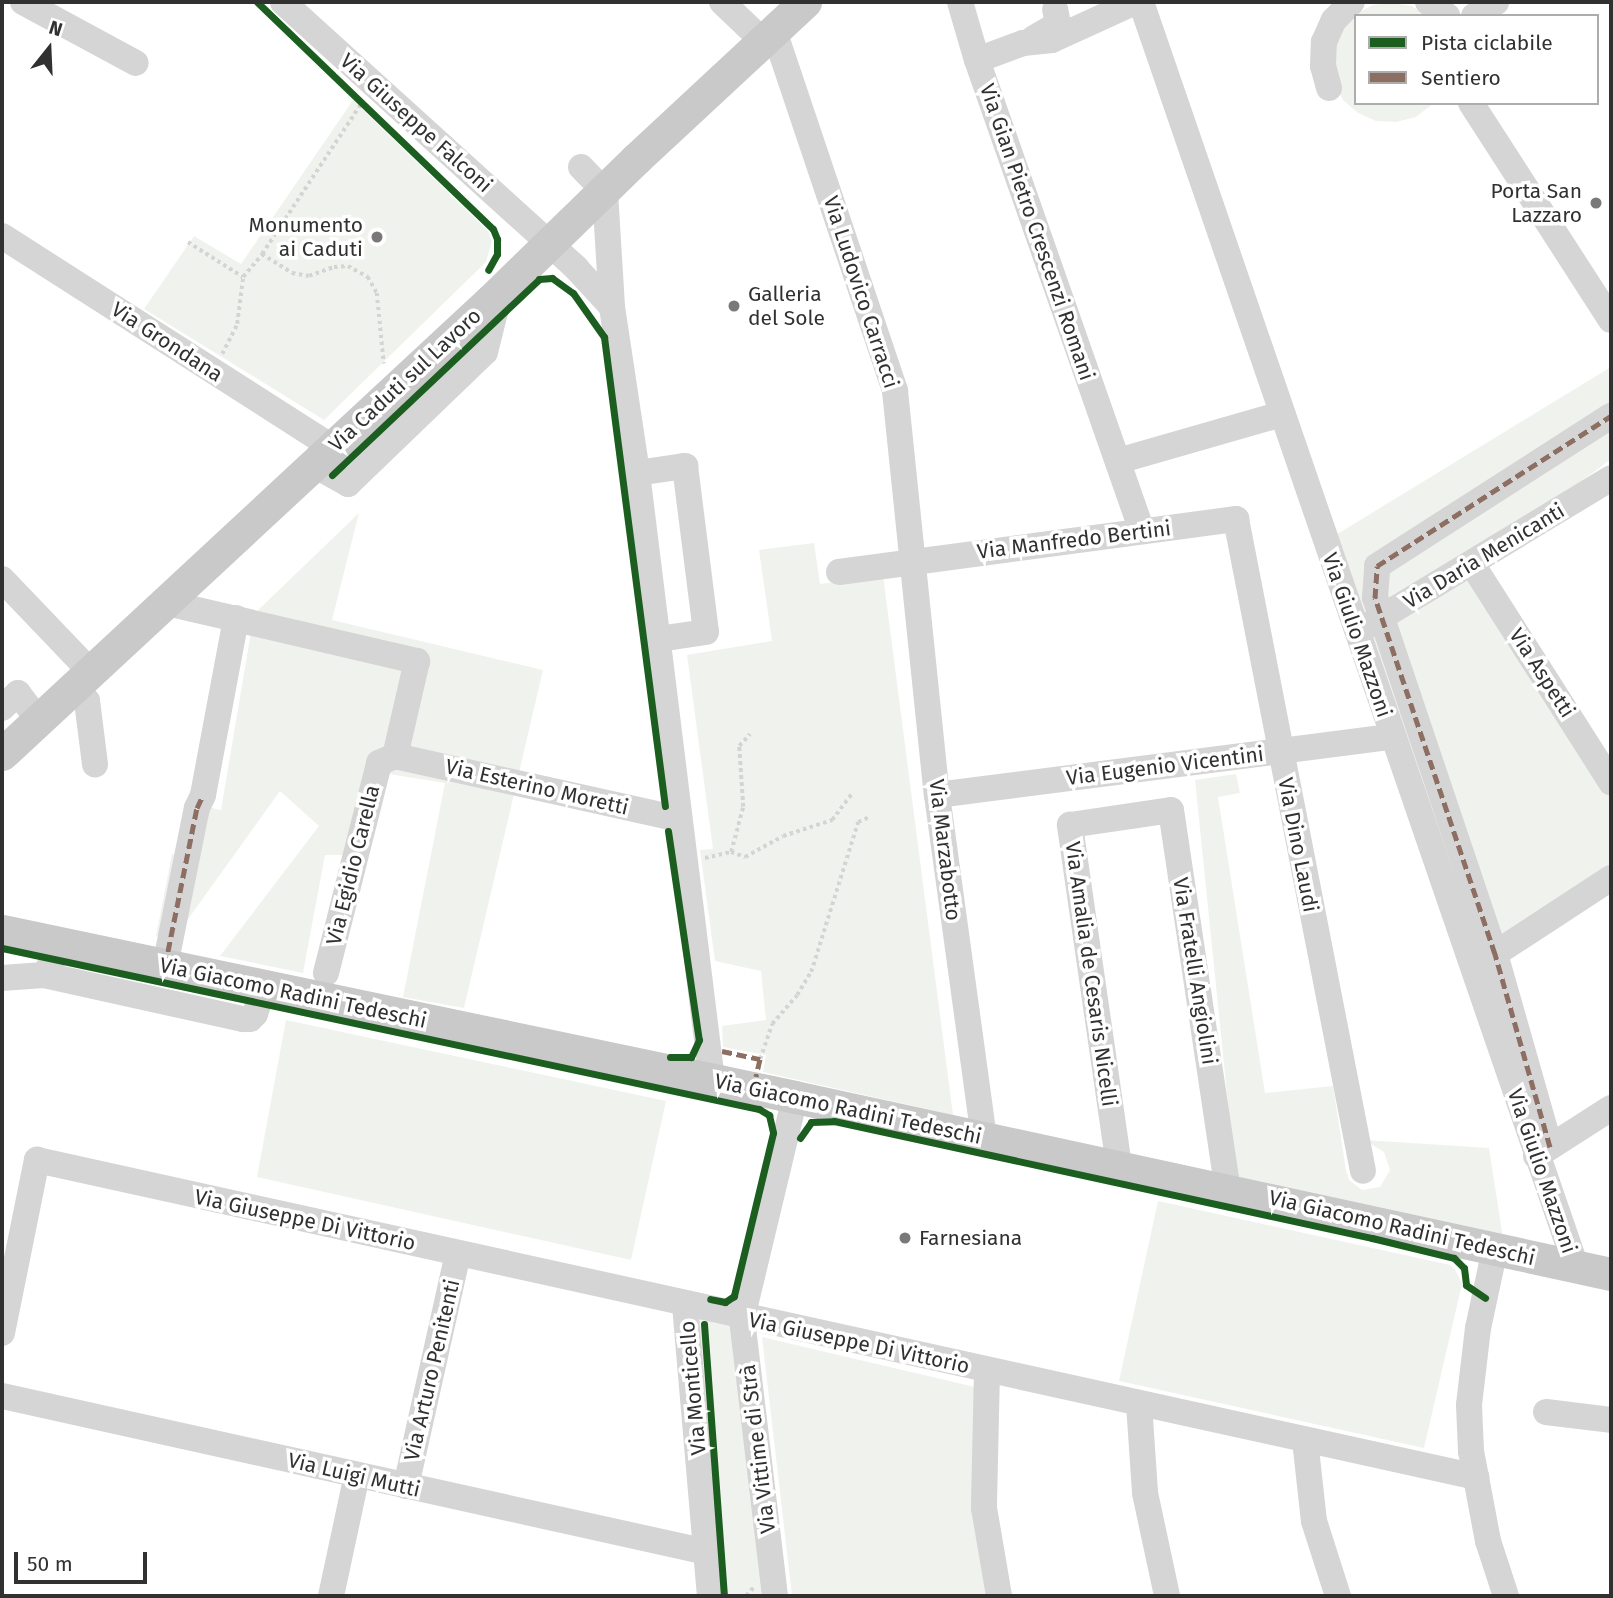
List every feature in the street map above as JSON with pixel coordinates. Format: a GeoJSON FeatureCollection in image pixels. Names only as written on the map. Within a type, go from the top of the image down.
{"type":"FeatureCollection","features":[{"type":"Feature","properties":{"kind":"main road","name":"Via Caduti sul Lavoro"},"geometry":{"type":"LineString","coordinates":[[2,754],[490,301],[805,2]]}},
{"type":"Feature","properties":{"kind":"main road","name":"Via Giacomo Radini Tedeschi"},"geometry":{"type":"LineString","coordinates":[[2,931],[1119,1166],[1611,1274]]}},
{"type":"Feature","properties":{"kind":"street"},"geometry":{"type":"LineString","coordinates":[[23,2],[136,63]]}},
{"type":"Feature","properties":{"kind":"street","name":"Via Giuseppe Falconi"},"geometry":{"type":"LineString","coordinates":[[283,2],[549,244],[612,307]]}},
{"type":"Feature","properties":{"kind":"street"},"geometry":{"type":"LineString","coordinates":[[722,2],[768,36]]}},
{"type":"Feature","properties":{"kind":"street","name":"Via Gian Pietro Crescenzi Romani"},"geometry":{"type":"LineString","coordinates":[[960,2],[977,60],[1142,531]]}},
{"type":"Feature","properties":{"kind":"street"},"geometry":{"type":"LineString","coordinates":[[1023,43],[1052,40],[1135,2]]}},
{"type":"Feature","properties":{"kind":"street","name":"Via Giulio Mazzoni"},"geometry":{"type":"LineString","coordinates":[[1141,2],[1472,969],[1543,1152],[1576,1267]]}},
{"type":"Feature","properties":{"kind":"street"},"geometry":{"type":"LineString","coordinates":[[1329,88],[1322,66],[1324,42],[1334,20],[1352,2]]}},
{"type":"Feature","properties":{"kind":"street"},"geometry":{"type":"LineString","coordinates":[[1428,2],[1444,14]]}},
{"type":"Feature","properties":{"kind":"street"},"geometry":{"type":"LineString","coordinates":[[1477,14],[1496,2]]}},
{"type":"Feature","properties":{"kind":"street"},"geometry":{"type":"LineString","coordinates":[[977,60],[1023,43],[1058,24],[1055,9]]}},
{"type":"Feature","properties":{"kind":"street","name":"Via Ludovico Carracci"},"geometry":{"type":"LineString","coordinates":[[768,36],[895,391],[912,561]]}},
{"type":"Feature","properties":{"kind":"street"},"geometry":{"type":"LineString","coordinates":[[1472,105],[1611,320]]}},
{"type":"Feature","properties":{"kind":"street"},"geometry":{"type":"LineString","coordinates":[[582,167],[605,192],[612,307],[638,473],[712,1080]]}},
{"type":"Feature","properties":{"kind":"street","name":"Via Grondana"},"geometry":{"type":"LineString","coordinates":[[2,236],[213,371],[323,456]]}},
{"type":"Feature","properties":{"kind":"street"},"geometry":{"type":"LineString","coordinates":[[1118,461],[1282,414]]}},
{"type":"Feature","properties":{"kind":"street"},"geometry":{"type":"LineString","coordinates":[[1611,416],[1377,566],[1375,598],[1495,954],[1543,1152],[1611,1108]]}},
{"type":"Feature","properties":{"kind":"street"},"geometry":{"type":"LineString","coordinates":[[638,473],[685,466],[706,632],[658,639]]}},
{"type":"Feature","properties":{"kind":"street","name":"Via Daria Menicanti"},"geometry":{"type":"LineString","coordinates":[[1356,632],[1611,478]]}},
{"type":"Feature","properties":{"kind":"street","name":"Via Manfredo Bertini"},"geometry":{"type":"LineString","coordinates":[[839,572],[1236,519]]}},
{"type":"Feature","properties":{"kind":"street","name":"Via Dino Laudi"},"geometry":{"type":"LineString","coordinates":[[1236,519],[1363,1171]]}},
{"type":"Feature","properties":{"kind":"street","name":"Via Marzabotto"},"geometry":{"type":"LineString","coordinates":[[912,561],[937,795],[984,1138]]}},
{"type":"Feature","properties":{"kind":"street","name":"Via Aspetti"},"geometry":{"type":"LineString","coordinates":[[1472,564],[1611,782]]}},
{"type":"Feature","properties":{"kind":"street"},"geometry":{"type":"LineString","coordinates":[[2,579],[82,679],[94,764]]}},
{"type":"Feature","properties":{"kind":"street","name":"Via Egidio Carella"},"geometry":{"type":"LineString","coordinates":[[167,603],[416,661],[395,756],[379,763],[326,973]]}},
{"type":"Feature","properties":{"kind":"street"},"geometry":{"type":"LineString","coordinates":[[165,966],[197,808],[203,795],[236,618]]}},
{"type":"Feature","properties":{"kind":"street"},"geometry":{"type":"LineString","coordinates":[[2,708],[18,693],[38,720]]}},
{"type":"Feature","properties":{"kind":"street","name":"Via Eugenio Vicentini"},"geometry":{"type":"LineString","coordinates":[[937,795],[1392,737]]}},
{"type":"Feature","properties":{"kind":"street","name":"Via Esterino Moretti"},"geometry":{"type":"LineString","coordinates":[[395,756],[679,819]]}},
{"type":"Feature","properties":{"kind":"street"},"geometry":{"type":"LineString","coordinates":[[1108,774],[1114,819]]}},
{"type":"Feature","properties":{"kind":"street","name":"Via Fratelli Angiolini"},"geometry":{"type":"LineString","coordinates":[[1114,819],[1171,810],[1228,1190]]}},
{"type":"Feature","properties":{"kind":"street","name":"Via Amalia de Cesaris Nicelli"},"geometry":{"type":"LineString","coordinates":[[1114,819],[1070,825],[1119,1166]]}},
{"type":"Feature","properties":{"kind":"street"},"geometry":{"type":"LineString","coordinates":[[1472,969],[1611,878]]}},
{"type":"Feature","properties":{"kind":"street"},"geometry":{"type":"LineString","coordinates":[[44,975],[51,967],[56,944]]}},
{"type":"Feature","properties":{"kind":"street"},"geometry":{"type":"LineString","coordinates":[[2,978],[44,975],[243,1019],[250,1019],[255,1014],[264,987]]}},
{"type":"Feature","properties":{"kind":"street","name":"Via Vittime di Strà"},"geometry":{"type":"LineString","coordinates":[[775,1596],[742,1318],[794,1097]]}},
{"type":"Feature","properties":{"kind":"street","name":"Via Giuseppe Di Vittorio"},"geometry":{"type":"LineString","coordinates":[[2,1333],[37,1160],[742,1318],[1476,1477]]}},
{"type":"Feature","properties":{"kind":"street"},"geometry":{"type":"LineString","coordinates":[[1495,1249],[1478,1328],[1469,1405],[1476,1477],[1488,1541],[1506,1596]]}},
{"type":"Feature","properties":{"kind":"street","name":"Via Arturo Penitenti"},"geometry":{"type":"LineString","coordinates":[[406,1486],[458,1254]]}},
{"type":"Feature","properties":{"kind":"street","name":"Via Monticello"},"geometry":{"type":"LineString","coordinates":[[685,1305],[710,1596]]}},
{"type":"Feature","properties":{"kind":"street"},"geometry":{"type":"LineString","coordinates":[[987,1371],[984,1508],[999,1596]]}},
{"type":"Feature","properties":{"kind":"street","name":"Via Luigi Mutti"},"geometry":{"type":"LineString","coordinates":[[2,1396],[707,1552]]}},
{"type":"Feature","properties":{"kind":"street"},"geometry":{"type":"LineString","coordinates":[[1139,1404],[1145,1493],[1167,1596]]}},
{"type":"Feature","properties":{"kind":"street"},"geometry":{"type":"LineString","coordinates":[[1546,1412],[1611,1420]]}},
{"type":"Feature","properties":{"kind":"street"},"geometry":{"type":"LineString","coordinates":[[1304,1440],[1314,1521],[1338,1596]]}},
{"type":"Feature","properties":{"kind":"street"},"geometry":{"type":"LineString","coordinates":[[331,1596],[357,1475]]}},
{"type":"Feature","properties":{"kind":"path"},"geometry":{"type":"LineString","coordinates":[[213,371],[237,324],[243,277],[262,254],[363,100]]}},
{"type":"Feature","properties":{"kind":"path"},"geometry":{"type":"LineString","coordinates":[[188,242],[243,277]]}},
{"type":"Feature","properties":{"kind":"path"},"geometry":{"type":"LineString","coordinates":[[262,254],[292,274],[309,276],[334,267],[348,266],[368,277],[377,293],[385,372]]}},
{"type":"Feature","properties":{"kind":"path"},"geometry":{"type":"LineString","coordinates":[[731,852],[743,807],[739,746],[750,734]]}},
{"type":"Feature","properties":{"kind":"path"},"geometry":{"type":"LineString","coordinates":[[701,858],[731,852],[745,857],[783,836],[832,820],[852,793]]}},
{"type":"Feature","properties":{"kind":"path"},"geometry":{"type":"LineString","coordinates":[[760,1059],[772,1024],[797,995],[811,972],[858,822],[870,817]]}},
{"type":"Feature","properties":{"kind":"shaded area"},"geometry":{"type":"Polygon","coordinates":[[[1392,3],[1412,6],[1424,14],[1356,14],[1373,5],[1392,3]]]}},
{"type":"Feature","properties":{"kind":"shaded area"},"geometry":{"type":"Polygon","coordinates":[[[1354,16],[1354,105],[1431,105],[1416,117],[1396,122],[1376,121],[1358,113],[1343,100],[1334,83],[1333,45],[1342,27],[1354,16]]]}},
{"type":"Feature","properties":{"kind":"shaded area"},"geometry":{"type":"Polygon","coordinates":[[[353,100],[488,231],[492,241],[486,262],[324,420],[144,309],[194,236],[241,264],[353,100]]]}},
{"type":"Feature","properties":{"kind":"shaded area"},"geometry":{"type":"Polygon","coordinates":[[[1611,367],[1611,459],[1472,564],[1611,782],[1611,874],[1483,944],[1334,536],[1611,367]]]}},
{"type":"Feature","properties":{"kind":"shaded area"},"geometry":{"type":"Polygon","coordinates":[[[359,513],[332,620],[543,670],[464,1008],[403,997],[445,783],[364,770],[344,855],[325,855],[303,973],[220,956],[319,826],[280,791],[173,940],[156,936],[172,854],[191,857],[202,806],[221,810],[254,614],[359,513]]]}},
{"type":"Feature","properties":{"kind":"shaded area"},"geometry":{"type":"Polygon","coordinates":[[[814,543],[820,584],[883,575],[953,1115],[763,1072],[766,1055],[723,1047],[722,1026],[766,1020],[761,971],[715,961],[700,850],[713,849],[687,655],[772,641],[759,550],[814,543]]]}},
{"type":"Feature","properties":{"kind":"shaded area"},"geometry":{"type":"Polygon","coordinates":[[[1236,774],[1240,793],[1218,797],[1265,1093],[1333,1086],[1346,1170],[1349,1180],[1362,1190],[1380,1187],[1390,1170],[1384,1152],[1364,1140],[1489,1148],[1503,1238],[1236,1182],[1195,780],[1236,774]]]}},
{"type":"Feature","properties":{"kind":"shaded area"},"geometry":{"type":"Polygon","coordinates":[[[286,1020],[666,1101],[631,1260],[257,1177],[286,1020]]]}},
{"type":"Feature","properties":{"kind":"shaded area"},"geometry":{"type":"Polygon","coordinates":[[[1158,1201],[1450,1265],[1455,1269],[1462,1284],[1424,1448],[1119,1381],[1158,1201]]]}},
{"type":"Feature","properties":{"kind":"shaded area"},"geometry":{"type":"Polygon","coordinates":[[[694,1315],[735,1323],[768,1596],[713,1596],[694,1315]]]}},
{"type":"Feature","properties":{"kind":"shaded area"},"geometry":{"type":"Polygon","coordinates":[[[762,1337],[975,1387],[993,1596],[792,1596],[762,1337]]]}},
{"type":"Feature","properties":{"kind":"marked path"},"geometry":{"type":"LineString","coordinates":[[1550,1147],[1495,954],[1375,598],[1377,566],[1611,416]]}},
{"type":"Feature","properties":{"kind":"marked path"},"geometry":{"type":"LineString","coordinates":[[165,966],[197,808],[203,795]]}},
{"type":"Feature","properties":{"kind":"marked path"},"geometry":{"type":"LineString","coordinates":[[722,1051],[760,1059],[756,1077]]}},
{"type":"Feature","properties":{"kind":"cycle path"},"geometry":{"type":"LineString","coordinates":[[257,2],[493,229],[497,239],[497,254],[488,270]]}},
{"type":"Feature","properties":{"kind":"cycle path"},"geometry":{"type":"LineString","coordinates":[[332,475],[539,279],[552,278],[573,293],[604,337],[665,806]]}},
{"type":"Feature","properties":{"kind":"cycle path"},"geometry":{"type":"LineString","coordinates":[[668,831],[699,1040],[691,1057],[670,1057]]}},
{"type":"Feature","properties":{"kind":"cycle path"},"geometry":{"type":"LineString","coordinates":[[2,948],[759,1109],[769,1115],[773,1133],[734,1296],[725,1302],[710,1299]]}},
{"type":"Feature","properties":{"kind":"cycle path"},"geometry":{"type":"LineString","coordinates":[[800,1138],[811,1122],[834,1121],[1372,1238],[1454,1258],[1464,1268],[1466,1285],[1485,1298]]}},
{"type":"Feature","properties":{"kind":"cycle path"},"geometry":{"type":"LineString","coordinates":[[704,1324],[724,1596]]}},
{"type":"Feature","properties":{"kind":"place","name":"Porta San Lazzaro"},"geometry":{"type":"Point","coordinates":[1596,203]}},
{"type":"Feature","properties":{"kind":"place","name":"Monumento ai Caduti"},"geometry":{"type":"Point","coordinates":[377,237]}},
{"type":"Feature","properties":{"kind":"place","name":"Galleria del Sole"},"geometry":{"type":"Point","coordinates":[734,306]}},
{"type":"Feature","properties":{"kind":"place","name":"Farnesiana"},"geometry":{"type":"Point","coordinates":[905,1238]}}]}
